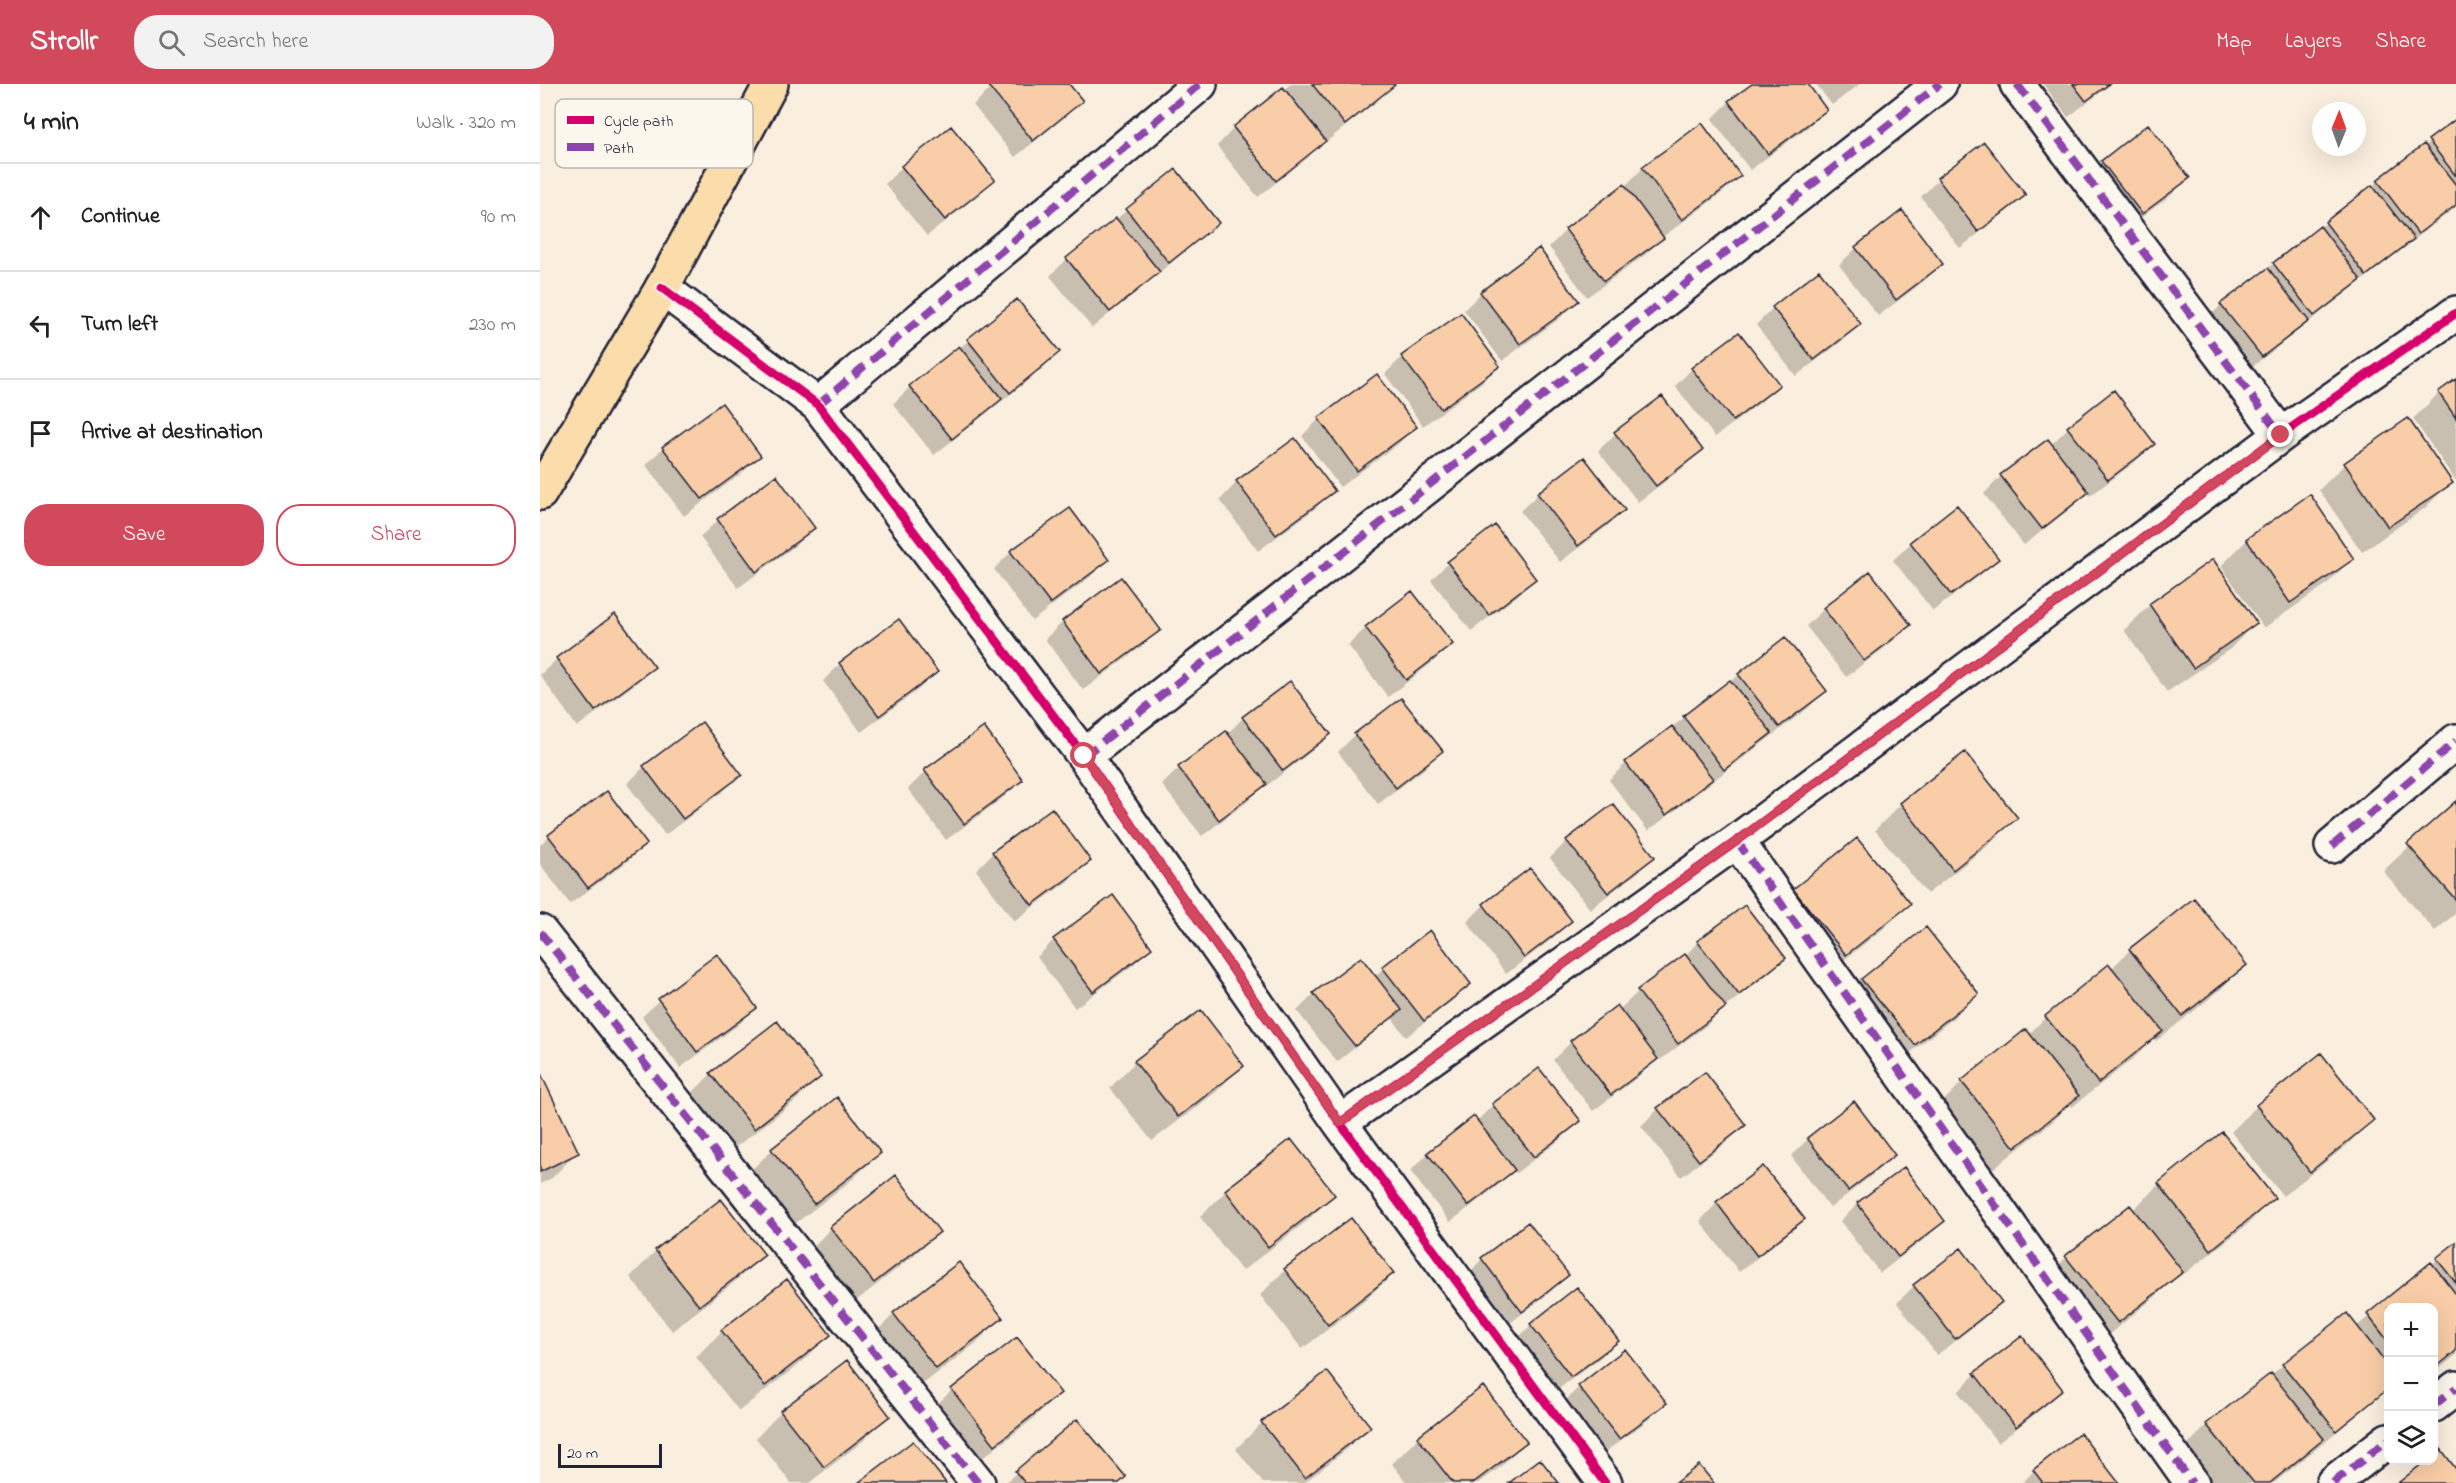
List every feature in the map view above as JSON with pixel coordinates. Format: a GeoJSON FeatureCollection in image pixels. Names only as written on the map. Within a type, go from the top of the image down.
{"type":"FeatureCollection","features":[{"type":"Feature","properties":{"kind":"main road"},"geometry":{"type":"LineString","coordinates":[[753,118],[771,84]]}},
{"type":"Feature","properties":{"kind":"main road"},"geometry":{"type":"LineString","coordinates":[[540,493],[662,288],[726,168]]}},
{"type":"Feature","properties":{"kind":"street"},"geometry":{"type":"LineString","coordinates":[[818,405],[1200,84]]}},
{"type":"Feature","properties":{"kind":"street"},"geometry":{"type":"LineString","coordinates":[[1084,756],[1940,84]]}},
{"type":"Feature","properties":{"kind":"street"},"geometry":{"type":"LineString","coordinates":[[2017,84],[2281,435]]}},
{"type":"Feature","properties":{"kind":"street"},"geometry":{"type":"LineString","coordinates":[[662,288],[818,405],[1084,756],[1340,1123],[1605,1483]]}},
{"type":"Feature","properties":{"kind":"street"},"geometry":{"type":"LineString","coordinates":[[1340,1123],[1737,841],[2281,435],[2456,313]]}},
{"type":"Feature","properties":{"kind":"street"},"geometry":{"type":"LineString","coordinates":[[2332,846],[2456,741]]}},
{"type":"Feature","properties":{"kind":"street"},"geometry":{"type":"LineString","coordinates":[[1737,841],[2192,1483]]}},
{"type":"Feature","properties":{"kind":"street"},"geometry":{"type":"LineString","coordinates":[[540,932],[978,1483]]}},
{"type":"Feature","properties":{"kind":"street"},"geometry":{"type":"LineString","coordinates":[[2438,1402],[2456,1388]]}},
{"type":"Feature","properties":{"kind":"street"},"geometry":{"type":"LineString","coordinates":[[2333,1483],[2384,1443]]}},
{"type":"Feature","properties":{"kind":"building"},"geometry":{"type":"Polygon","coordinates":[[[993,84],[1069,84],[1083,101],[1033,141],[989,87],[993,84]]]}},
{"type":"Feature","properties":{"kind":"building"},"geometry":{"type":"Polygon","coordinates":[[[1312,84],[1394,84],[1395,85],[1345,125],[1312,84]]]}},
{"type":"Feature","properties":{"kind":"building"},"geometry":{"type":"Polygon","coordinates":[[[1752,84],[1808,84],[1827,110],[1768,154],[1728,101],[1752,84]]]}},
{"type":"Feature","properties":{"kind":"building"},"geometry":{"type":"Polygon","coordinates":[[[2073,84],[2109,84],[2086,101],[2073,84]]]}},
{"type":"Feature","properties":{"kind":"building"},"geometry":{"type":"Polygon","coordinates":[[[1283,87],[1326,141],[1276,181],[1233,127],[1283,87]]]}},
{"type":"Feature","properties":{"kind":"building"},"geometry":{"type":"Polygon","coordinates":[[[2456,119],[2456,176],[2428,140],[2456,119]]]}},
{"type":"Feature","properties":{"kind":"building"},"geometry":{"type":"Polygon","coordinates":[[[1702,123],[1741,176],[1682,220],[1642,167],[1702,123]]]}},
{"type":"Feature","properties":{"kind":"building"},"geometry":{"type":"Polygon","coordinates":[[[2148,124],[2190,178],[2142,214],[2101,161],[2148,124]]]}},
{"type":"Feature","properties":{"kind":"building"},"geometry":{"type":"Polygon","coordinates":[[[951,126],[995,180],[945,220],[901,166],[951,126]]]}},
{"type":"Feature","properties":{"kind":"building"},"geometry":{"type":"Polygon","coordinates":[[[1984,142],[2026,195],[1978,232],[1937,178],[1984,142]]]}},
{"type":"Feature","properties":{"kind":"building"},"geometry":{"type":"Polygon","coordinates":[[[2424,144],[2456,185],[2456,205],[2418,234],[2377,180],[2424,144]]]}},
{"type":"Feature","properties":{"kind":"building"},"geometry":{"type":"Polygon","coordinates":[[[1176,169],[1219,223],[1169,263],[1126,209],[1176,169]]]}},
{"type":"Feature","properties":{"kind":"building"},"geometry":{"type":"Polygon","coordinates":[[[1624,184],[1664,238],[1604,281],[1565,229],[1624,184]]]}},
{"type":"Feature","properties":{"kind":"building"},"geometry":{"type":"Polygon","coordinates":[[[2372,185],[2414,239],[2366,276],[2325,222],[2372,185]]]}},
{"type":"Feature","properties":{"kind":"building"},"geometry":{"type":"Polygon","coordinates":[[[1902,210],[1943,264],[1896,300],[1855,247],[1902,210]]]}},
{"type":"Feature","properties":{"kind":"building"},"geometry":{"type":"Polygon","coordinates":[[[1116,218],[1160,272],[1110,312],[1066,258],[1116,218]]]}},
{"type":"Feature","properties":{"kind":"building"},"geometry":{"type":"Polygon","coordinates":[[[2320,226],[2361,280],[2314,316],[2273,263],[2320,226]]]}},
{"type":"Feature","properties":{"kind":"building"},"geometry":{"type":"Polygon","coordinates":[[[1539,248],[1579,301],[1520,344],[1480,292],[1539,248]]]}},
{"type":"Feature","properties":{"kind":"building"},"geometry":{"type":"Polygon","coordinates":[[[2268,268],[2309,321],[2262,357],[2220,304],[2268,268]]]}},
{"type":"Feature","properties":{"kind":"building"},"geometry":{"type":"Polygon","coordinates":[[[1819,270],[1861,324],[1814,360],[1772,307],[1819,270]]]}},
{"type":"Feature","properties":{"kind":"building"},"geometry":{"type":"Polygon","coordinates":[[[1017,299],[1060,352],[1010,393],[967,339],[1017,299]]]}},
{"type":"Feature","properties":{"kind":"building"},"geometry":{"type":"Polygon","coordinates":[[[1461,313],[1500,366],[1441,409],[1401,356],[1461,313]]]}},
{"type":"Feature","properties":{"kind":"building"},"geometry":{"type":"Polygon","coordinates":[[[1739,332],[1780,385],[1733,421],[1691,368],[1739,332]]]}},
{"type":"Feature","properties":{"kind":"building"},"geometry":{"type":"Polygon","coordinates":[[[959,346],[1002,399],[952,439],[909,386],[959,346]]]}},
{"type":"Feature","properties":{"kind":"building"},"geometry":{"type":"Polygon","coordinates":[[[1377,374],[1417,427],[1357,471],[1318,418],[1377,374]]]}},
{"type":"Feature","properties":{"kind":"building"},"geometry":{"type":"Polygon","coordinates":[[[2456,379],[2456,418],[2438,392],[2456,379]]]}},
{"type":"Feature","properties":{"kind":"building"},"geometry":{"type":"Polygon","coordinates":[[[2114,390],[2155,444],[2108,480],[2067,427],[2114,390]]]}},
{"type":"Feature","properties":{"kind":"building"},"geometry":{"type":"Polygon","coordinates":[[[1662,396],[1703,450],[1656,486],[1614,432],[1662,396]]]}},
{"type":"Feature","properties":{"kind":"building"},"geometry":{"type":"Polygon","coordinates":[[[722,403],[761,456],[702,499],[662,447],[722,403]]]}},
{"type":"Feature","properties":{"kind":"building"},"geometry":{"type":"Polygon","coordinates":[[[2408,418],[2453,483],[2388,527],[2344,463],[2408,418]]]}},
{"type":"Feature","properties":{"kind":"building"},"geometry":{"type":"Polygon","coordinates":[[[1295,438],[1335,491],[1276,535],[1236,481],[1295,438]]]}},
{"type":"Feature","properties":{"kind":"building"},"geometry":{"type":"Polygon","coordinates":[[[2048,439],[2089,492],[2042,529],[2000,475],[2048,439]]]}},
{"type":"Feature","properties":{"kind":"building"},"geometry":{"type":"Polygon","coordinates":[[[1584,457],[1625,510],[1578,546],[1537,493],[1584,457]]]}},
{"type":"Feature","properties":{"kind":"building"},"geometry":{"type":"Polygon","coordinates":[[[776,475],[815,528],[756,572],[717,519],[776,475]]]}},
{"type":"Feature","properties":{"kind":"building"},"geometry":{"type":"Polygon","coordinates":[[[2310,494],[2354,559],[2290,603],[2246,539],[2310,494]]]}},
{"type":"Feature","properties":{"kind":"building"},"geometry":{"type":"Polygon","coordinates":[[[1957,505],[1999,559],[1951,595],[1910,542],[1957,505]]]}},
{"type":"Feature","properties":{"kind":"building"},"geometry":{"type":"Polygon","coordinates":[[[1070,508],[1109,560],[1050,604],[1010,551],[1070,508]]]}},
{"type":"Feature","properties":{"kind":"building"},"geometry":{"type":"Polygon","coordinates":[[[1495,525],[1536,579],[1489,615],[1447,562],[1495,525]]]}},
{"type":"Feature","properties":{"kind":"building"},"geometry":{"type":"Polygon","coordinates":[[[2213,559],[2257,623],[2193,668],[2149,604],[2213,559]]]}},
{"type":"Feature","properties":{"kind":"building"},"geometry":{"type":"Polygon","coordinates":[[[1870,571],[1911,625],[1864,661],[1823,608],[1870,571]]]}},
{"type":"Feature","properties":{"kind":"building"},"geometry":{"type":"Polygon","coordinates":[[[1121,577],[1161,630],[1101,674],[1062,621],[1121,577]]]}},
{"type":"Feature","properties":{"kind":"building"},"geometry":{"type":"Polygon","coordinates":[[[1412,591],[1453,644],[1406,680],[1365,627],[1412,591]]]}},
{"type":"Feature","properties":{"kind":"building"},"geometry":{"type":"Polygon","coordinates":[[[615,614],[655,667],[595,711],[556,658],[615,614]]]}},
{"type":"Feature","properties":{"kind":"building"},"geometry":{"type":"Polygon","coordinates":[[[899,619],[938,672],[879,716],[839,663],[899,619]]]}},
{"type":"Feature","properties":{"kind":"building"},"geometry":{"type":"Polygon","coordinates":[[[1785,637],[1827,691],[1779,727],[1738,674],[1785,637]]]}},
{"type":"Feature","properties":{"kind":"building"},"geometry":{"type":"Polygon","coordinates":[[[1730,680],[1772,733],[1724,770],[1683,716],[1730,680]]]}},
{"type":"Feature","properties":{"kind":"building"},"geometry":{"type":"Polygon","coordinates":[[[1290,681],[1331,734],[1283,771],[1242,717],[1290,681]]]}},
{"type":"Feature","properties":{"kind":"building"},"geometry":{"type":"Polygon","coordinates":[[[1401,698],[1443,751],[1396,788],[1354,734],[1401,698]]]}},
{"type":"Feature","properties":{"kind":"building"},"geometry":{"type":"Polygon","coordinates":[[[702,722],[742,775],[683,819],[643,766],[702,722]]]}},
{"type":"Feature","properties":{"kind":"building"},"geometry":{"type":"Polygon","coordinates":[[[1672,726],[1713,779],[1666,815],[1625,762],[1672,726]]]}},
{"type":"Feature","properties":{"kind":"building"},"geometry":{"type":"Polygon","coordinates":[[[984,727],[1023,780],[964,824],[924,770],[984,727]]]}},
{"type":"Feature","properties":{"kind":"building"},"geometry":{"type":"Polygon","coordinates":[[[1226,731],[1267,784],[1219,820],[1178,767],[1226,731]]]}},
{"type":"Feature","properties":{"kind":"building"},"geometry":{"type":"Polygon","coordinates":[[[1965,752],[2018,818],[1953,870],[1900,803],[1965,752]]]}},
{"type":"Feature","properties":{"kind":"building"},"geometry":{"type":"Polygon","coordinates":[[[607,791],[647,844],[588,888],[548,835],[607,791]]]}},
{"type":"Feature","properties":{"kind":"building"},"geometry":{"type":"Polygon","coordinates":[[[2456,801],[2456,900],[2407,844],[2456,801]]]}},
{"type":"Feature","properties":{"kind":"building"},"geometry":{"type":"Polygon","coordinates":[[[1613,804],[1655,857],[1608,893],[1566,840],[1613,804]]]}},
{"type":"Feature","properties":{"kind":"building"},"geometry":{"type":"Polygon","coordinates":[[[1052,808],[1091,861],[1032,905],[992,852],[1052,808]]]}},
{"type":"Feature","properties":{"kind":"building"},"geometry":{"type":"Polygon","coordinates":[[[1857,838],[1911,904],[1846,955],[1793,889],[1857,838]]]}},
{"type":"Feature","properties":{"kind":"building"},"geometry":{"type":"Polygon","coordinates":[[[1530,868],[1572,921],[1524,958],[1483,904],[1530,868]]]}},
{"type":"Feature","properties":{"kind":"building"},"geometry":{"type":"Polygon","coordinates":[[[1113,895],[1152,948],[1093,992],[1053,939],[1113,895]]]}},
{"type":"Feature","properties":{"kind":"building"},"geometry":{"type":"Polygon","coordinates":[[[2194,898],[2247,965],[2182,1016],[2129,949],[2194,898]]]}},
{"type":"Feature","properties":{"kind":"building"},"geometry":{"type":"Polygon","coordinates":[[[1745,905],[1786,958],[1739,995],[1697,941],[1745,905]]]}},
{"type":"Feature","properties":{"kind":"building"},"geometry":{"type":"Polygon","coordinates":[[[1926,927],[1979,994],[1915,1045],[1861,979],[1926,927]]]}},
{"type":"Feature","properties":{"kind":"building"},"geometry":{"type":"Polygon","coordinates":[[[1430,930],[1471,984],[1424,1021],[1382,967],[1430,930]]]}},
{"type":"Feature","properties":{"kind":"building"},"geometry":{"type":"Polygon","coordinates":[[[717,954],[757,1008],[697,1052],[658,999],[717,954]]]}},
{"type":"Feature","properties":{"kind":"building"},"geometry":{"type":"Polygon","coordinates":[[[1685,954],[1726,1007],[1678,1044],[1637,990],[1685,954]]]}},
{"type":"Feature","properties":{"kind":"building"},"geometry":{"type":"Polygon","coordinates":[[[1361,957],[1402,1010],[1355,1046],[1313,993],[1361,957]]]}},
{"type":"Feature","properties":{"kind":"building"},"geometry":{"type":"Polygon","coordinates":[[[2109,964],[2163,1031],[2098,1083],[2045,1016],[2109,964]]]}},
{"type":"Feature","properties":{"kind":"building"},"geometry":{"type":"Polygon","coordinates":[[[1617,1005],[1658,1059],[1611,1095],[1570,1041],[1617,1005]]]}},
{"type":"Feature","properties":{"kind":"building"},"geometry":{"type":"Polygon","coordinates":[[[1201,1010],[1244,1066],[1178,1117],[1134,1061],[1201,1010]]]}},
{"type":"Feature","properties":{"kind":"building"},"geometry":{"type":"Polygon","coordinates":[[[777,1021],[821,1077],[754,1129],[710,1073],[777,1021]]]}},
{"type":"Feature","properties":{"kind":"building"},"geometry":{"type":"Polygon","coordinates":[[[2026,1029],[2079,1096],[2015,1148],[1961,1081],[2026,1029]]]}},
{"type":"Feature","properties":{"kind":"building"},"geometry":{"type":"Polygon","coordinates":[[[2321,1053],[2374,1120],[2310,1172],[2256,1105],[2321,1053]]]}},
{"type":"Feature","properties":{"kind":"building"},"geometry":{"type":"Polygon","coordinates":[[[1539,1068],[1581,1121],[1534,1157],[1492,1104],[1539,1068]]]}},
{"type":"Feature","properties":{"kind":"building"},"geometry":{"type":"Polygon","coordinates":[[[540,1072],[579,1153],[540,1172],[540,1072]]]}},
{"type":"Feature","properties":{"kind":"building"},"geometry":{"type":"Polygon","coordinates":[[[1705,1072],[1746,1125],[1699,1161],[1657,1108],[1705,1072]]]}},
{"type":"Feature","properties":{"kind":"building"},"geometry":{"type":"Polygon","coordinates":[[[837,1097],[881,1153],[814,1204],[771,1149],[837,1097]]]}},
{"type":"Feature","properties":{"kind":"building"},"geometry":{"type":"Polygon","coordinates":[[[1854,1101],[1895,1155],[1848,1191],[1807,1138],[1854,1101]]]}},
{"type":"Feature","properties":{"kind":"building"},"geometry":{"type":"Polygon","coordinates":[[[1474,1116],[1515,1170],[1468,1206],[1427,1153],[1474,1116]]]}},
{"type":"Feature","properties":{"kind":"building"},"geometry":{"type":"Polygon","coordinates":[[[2222,1132],[2275,1198],[2211,1250],[2158,1183],[2222,1132]]]}},
{"type":"Feature","properties":{"kind":"building"},"geometry":{"type":"Polygon","coordinates":[[[1291,1139],[1335,1195],[1268,1247],[1225,1190],[1291,1139]]]}},
{"type":"Feature","properties":{"kind":"building"},"geometry":{"type":"Polygon","coordinates":[[[1763,1166],[1805,1219],[1757,1256],[1716,1202],[1763,1166]]]}},
{"type":"Feature","properties":{"kind":"building"},"geometry":{"type":"Polygon","coordinates":[[[1904,1167],[1945,1221],[1898,1257],[1857,1203],[1904,1167]]]}},
{"type":"Feature","properties":{"kind":"building"},"geometry":{"type":"Polygon","coordinates":[[[896,1175],[940,1232],[874,1283],[830,1227],[896,1175]]]}},
{"type":"Feature","properties":{"kind":"building"},"geometry":{"type":"Polygon","coordinates":[[[721,1199],[765,1255],[699,1306],[655,1250],[721,1199]]]}},
{"type":"Feature","properties":{"kind":"building"},"geometry":{"type":"Polygon","coordinates":[[[2130,1205],[2183,1272],[2118,1323],[2065,1256],[2130,1205]]]}},
{"type":"Feature","properties":{"kind":"building"},"geometry":{"type":"Polygon","coordinates":[[[1351,1218],[1394,1273],[1328,1325],[1284,1269],[1351,1218]]]}},
{"type":"Feature","properties":{"kind":"building"},"geometry":{"type":"Polygon","coordinates":[[[1528,1222],[1569,1275],[1522,1312],[1481,1258],[1528,1222]]]}},
{"type":"Feature","properties":{"kind":"building"},"geometry":{"type":"Polygon","coordinates":[[[2456,1242],[2456,1283],[2436,1258],[2456,1242]]]}},
{"type":"Feature","properties":{"kind":"building"},"geometry":{"type":"Polygon","coordinates":[[[1961,1248],[2002,1302],[1955,1339],[1913,1285],[1961,1248]]]}},
{"type":"Feature","properties":{"kind":"building"},"geometry":{"type":"Polygon","coordinates":[[[959,1262],[1003,1318],[936,1369],[893,1313],[959,1262]]]}},
{"type":"Feature","properties":{"kind":"building"},"geometry":{"type":"Polygon","coordinates":[[[2431,1262],[2456,1294],[2456,1351],[2438,1366],[2438,1303],[2384,1303],[2384,1336],[2367,1314],[2431,1262]]]}},
{"type":"Feature","properties":{"kind":"building"},"geometry":{"type":"Polygon","coordinates":[[[787,1279],[831,1335],[765,1386],[721,1330],[787,1279]]]}},
{"type":"Feature","properties":{"kind":"building"},"geometry":{"type":"Polygon","coordinates":[[[1577,1287],[1619,1341],[1571,1377],[1530,1324],[1577,1287]]]}},
{"type":"Feature","properties":{"kind":"building"},"geometry":{"type":"Polygon","coordinates":[[[2347,1313],[2384,1360],[2384,1392],[2336,1431],[2282,1364],[2347,1313]]]}},
{"type":"Feature","properties":{"kind":"building"},"geometry":{"type":"Polygon","coordinates":[[[2022,1336],[2063,1390],[2016,1427],[1974,1373],[2022,1336]]]}},
{"type":"Feature","properties":{"kind":"building"},"geometry":{"type":"Polygon","coordinates":[[[1017,1337],[1061,1393],[995,1445],[951,1389],[1017,1337]]]}},
{"type":"Feature","properties":{"kind":"building"},"geometry":{"type":"Polygon","coordinates":[[[1625,1349],[1667,1403],[1619,1439],[1578,1386],[1625,1349]]]}},
{"type":"Feature","properties":{"kind":"building"},"geometry":{"type":"Polygon","coordinates":[[[847,1360],[890,1416],[824,1467],[780,1411],[847,1360]]]}},
{"type":"Feature","properties":{"kind":"building"},"geometry":{"type":"Polygon","coordinates":[[[1327,1371],[1371,1427],[1305,1478],[1261,1422],[1327,1371]]]}},
{"type":"Feature","properties":{"kind":"building"},"geometry":{"type":"Polygon","coordinates":[[[2271,1373],[2324,1439],[2270,1483],[2254,1483],[2206,1424],[2271,1373]]]}},
{"type":"Feature","properties":{"kind":"building"},"geometry":{"type":"Polygon","coordinates":[[[1483,1386],[1527,1442],[1473,1483],[1453,1483],[1417,1437],[1483,1386]]]}},
{"type":"Feature","properties":{"kind":"building"},"geometry":{"type":"Polygon","coordinates":[[[1077,1419],[1126,1477],[1119,1483],[1025,1483],[1015,1471],[1077,1419]]]}},
{"type":"Feature","properties":{"kind":"building"},"geometry":{"type":"Polygon","coordinates":[[[2080,1433],[2119,1483],[2043,1483],[2033,1470],[2080,1433]]]}},
{"type":"Feature","properties":{"kind":"building"},"geometry":{"type":"Polygon","coordinates":[[[913,1441],[946,1483],[858,1483],[913,1441]]]}},
{"type":"Feature","properties":{"kind":"building"},"geometry":{"type":"Polygon","coordinates":[[[2441,1449],[2456,1469],[2456,1483],[2398,1483],[2421,1465],[2438,1465],[2438,1452],[2441,1449]]]}},
{"type":"Feature","properties":{"kind":"building"},"geometry":{"type":"Polygon","coordinates":[[[1540,1459],[1559,1483],[1509,1483],[1540,1459]]]}},
{"type":"Feature","properties":{"kind":"building"},"geometry":{"type":"Polygon","coordinates":[[[1699,1465],[1714,1483],[1675,1483],[1699,1465]]]}},
{"type":"Feature","properties":{"kind":"marked path"},"geometry":{"type":"LineString","coordinates":[[818,405],[1200,84]]}},
{"type":"Feature","properties":{"kind":"marked path"},"geometry":{"type":"LineString","coordinates":[[1084,756],[1940,84]]}},
{"type":"Feature","properties":{"kind":"marked path"},"geometry":{"type":"LineString","coordinates":[[2017,84],[2281,435]]}},
{"type":"Feature","properties":{"kind":"marked path"},"geometry":{"type":"LineString","coordinates":[[2332,846],[2456,741]]}},
{"type":"Feature","properties":{"kind":"marked path"},"geometry":{"type":"LineString","coordinates":[[1737,841],[2192,1483]]}},
{"type":"Feature","properties":{"kind":"marked path"},"geometry":{"type":"LineString","coordinates":[[540,932],[978,1483]]}},
{"type":"Feature","properties":{"kind":"marked path"},"geometry":{"type":"LineString","coordinates":[[2438,1402],[2456,1388]]}},
{"type":"Feature","properties":{"kind":"marked path"},"geometry":{"type":"LineString","coordinates":[[2333,1483],[2384,1443]]}},
{"type":"Feature","properties":{"kind":"cycle path"},"geometry":{"type":"LineString","coordinates":[[662,288],[818,405],[1084,756],[1340,1123],[1605,1483]]}},
{"type":"Feature","properties":{"kind":"cycle path"},"geometry":{"type":"LineString","coordinates":[[1340,1123],[1737,841],[2281,435],[2456,313]]}},
{"type":"Feature","properties":{"kind":"route"},"geometry":{"type":"LineString","coordinates":[[1084,756],[1340,1123],[1737,841],[2281,435]]}}]}
